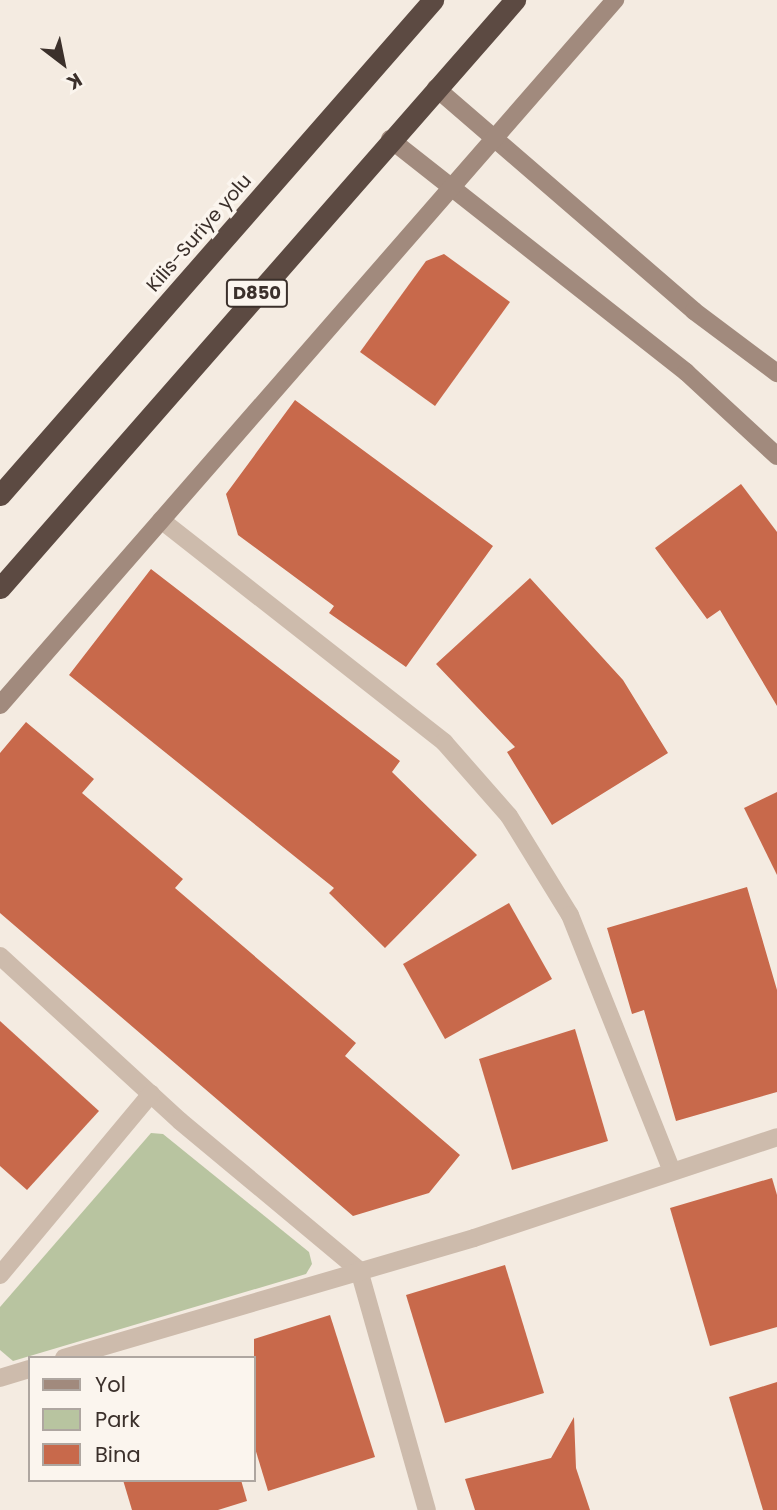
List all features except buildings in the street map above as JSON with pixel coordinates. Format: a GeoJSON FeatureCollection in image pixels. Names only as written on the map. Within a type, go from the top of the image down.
{"type":"FeatureCollection","features":[{"type":"Feature","properties":{"kind":"highway","name":"Kilis-Suriye yolu"},"geometry":{"type":"LineString","coordinates":[[0,495],[433,0]]}},
{"type":"Feature","properties":{"kind":"highway","name":"D850"},"geometry":{"type":"LineString","coordinates":[[0,589],[390,138],[515,0]]}},
{"type":"Feature","properties":{"kind":"street"},"geometry":{"type":"LineString","coordinates":[[0,705],[492,135],[615,0]]}},
{"type":"Feature","properties":{"kind":"street"},"geometry":{"type":"LineString","coordinates":[[436,88],[694,311],[777,373]]}},
{"type":"Feature","properties":{"kind":"street"},"geometry":{"type":"LineString","coordinates":[[390,138],[453,183],[686,373],[777,456]]}},
{"type":"Feature","properties":{"kind":"street"},"geometry":{"type":"LineString","coordinates":[[161,520],[444,742],[509,816],[570,915],[671,1168]]}},
{"type":"Feature","properties":{"kind":"street"},"geometry":{"type":"LineString","coordinates":[[0,956],[151,1094],[359,1270],[427,1510]]}},
{"type":"Feature","properties":{"kind":"street"},"geometry":{"type":"LineString","coordinates":[[0,1275],[151,1094]]}},
{"type":"Feature","properties":{"kind":"street"},"geometry":{"type":"LineString","coordinates":[[71,1356],[474,1238],[671,1168],[777,1137]]}},
{"type":"Feature","properties":{"kind":"street"},"geometry":{"type":"LineString","coordinates":[[0,1378],[28,1370]]}},
{"type":"Feature","properties":{"kind":"green space"},"geometry":{"type":"Polygon","coordinates":[[[151,1133],[163,1134],[309,1252],[312,1264],[306,1274],[13,1361],[0,1350],[0,1307],[151,1133]]]}}]}
